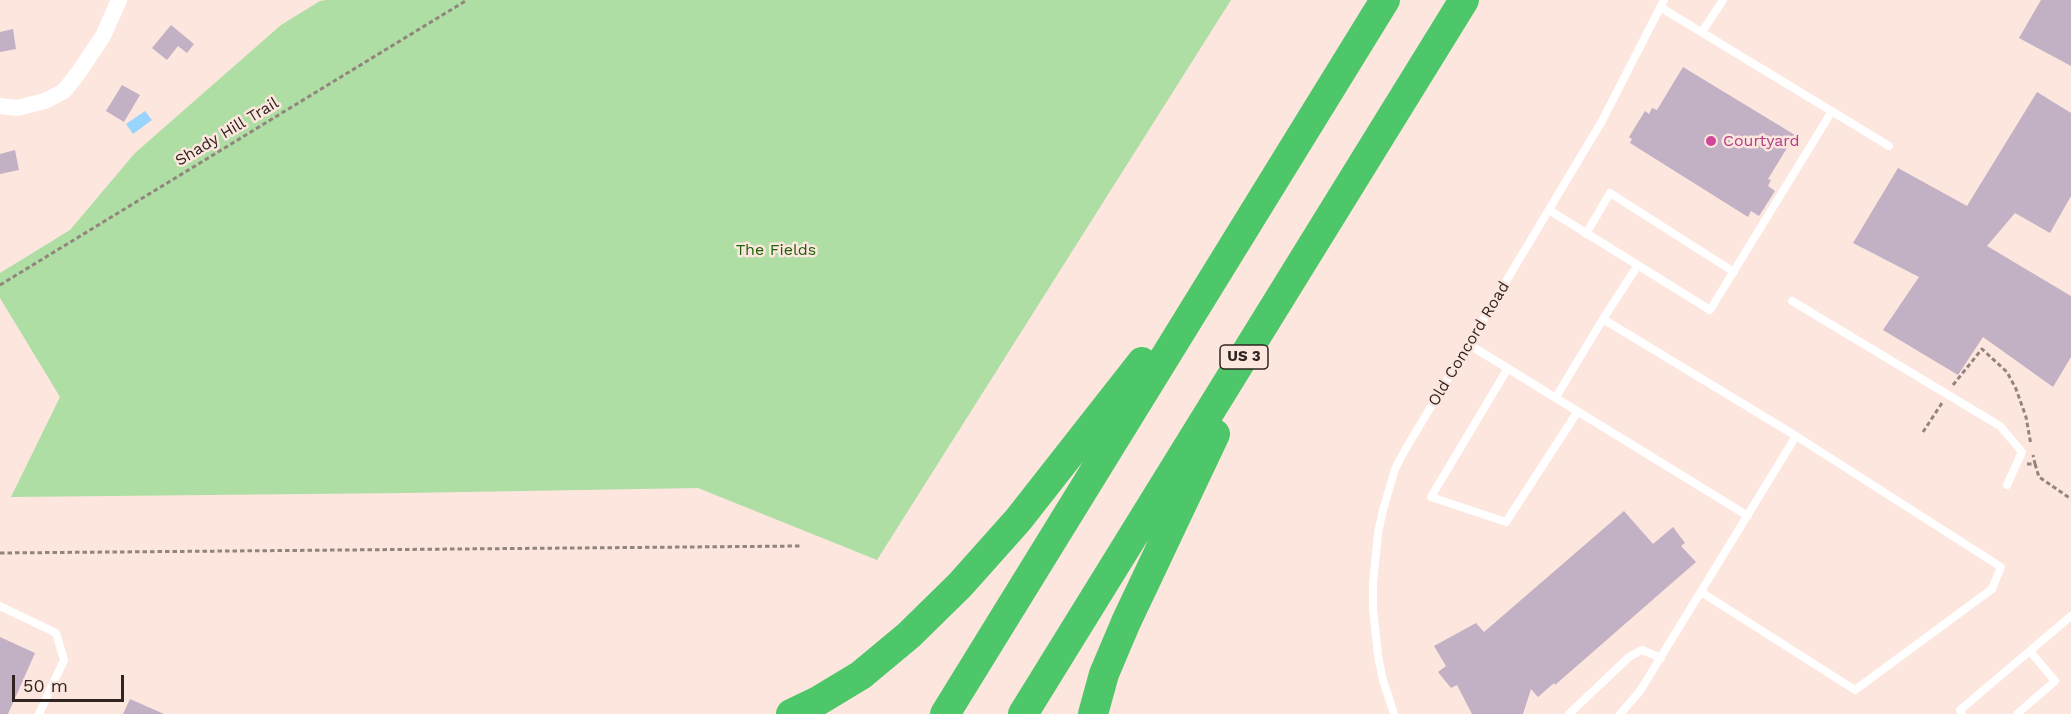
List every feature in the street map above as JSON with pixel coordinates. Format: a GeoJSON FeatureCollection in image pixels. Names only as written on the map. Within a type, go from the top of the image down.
{"type":"FeatureCollection","features":[{"type":"Feature","properties":{"kind":"highway"},"geometry":{"type":"LineString","coordinates":[[945,714],[1385,0]]}},
{"type":"Feature","properties":{"kind":"highway","name":"US 3"},"geometry":{"type":"LineString","coordinates":[[1023,714],[1464,0]]}},
{"type":"Feature","properties":{"kind":"highway"},"geometry":{"type":"LineString","coordinates":[[791,714],[861,675],[909,634],[960,585],[1018,520],[1232,246]]}},
{"type":"Feature","properties":{"kind":"highway"},"geometry":{"type":"LineString","coordinates":[[1093,714],[1104,674],[1126,622],[1279,300]]}},
{"type":"Feature","properties":{"kind":"street"},"geometry":{"type":"LineString","coordinates":[[0,106],[17,108],[45,101],[64,91],[103,36],[119,0]]}},
{"type":"Feature","properties":{"kind":"lane"},"geometry":{"type":"LineString","coordinates":[[1702,32],[1723,0]]}},
{"type":"Feature","properties":{"kind":"lane"},"geometry":{"type":"LineString","coordinates":[[1662,3],[1702,32],[1889,146]]}},
{"type":"Feature","properties":{"kind":"lane","name":"Old Concord Road"},"geometry":{"type":"LineString","coordinates":[[1394,714],[1383,680],[1373,608],[1375,557],[1380,522],[1392,479],[1405,450],[1602,121],[1662,3]]}},
{"type":"Feature","properties":{"kind":"lane"},"geometry":{"type":"LineString","coordinates":[[1549,210],[1710,310],[1832,111]]}},
{"type":"Feature","properties":{"kind":"lane"},"geometry":{"type":"LineString","coordinates":[[1586,234],[1610,193],[1734,272]]}},
{"type":"Feature","properties":{"kind":"lane"},"geometry":{"type":"LineString","coordinates":[[1556,398],[1638,265]]}},
{"type":"Feature","properties":{"kind":"lane"},"geometry":{"type":"LineString","coordinates":[[1792,301],[2000,426],[2022,452],[2007,485]]}},
{"type":"Feature","properties":{"kind":"lane"},"geometry":{"type":"LineString","coordinates":[[1603,319],[1796,436],[2001,567],[1992,589],[1855,690],[1701,592]]}},
{"type":"Feature","properties":{"kind":"lane"},"geometry":{"type":"LineString","coordinates":[[1468,344],[1748,516]]}},
{"type":"Feature","properties":{"kind":"lane"},"geometry":{"type":"LineString","coordinates":[[1508,368],[1431,497],[1506,522],[1578,411]]}},
{"type":"Feature","properties":{"kind":"lane"},"geometry":{"type":"LineString","coordinates":[[1620,714],[1640,691],[1661,658],[1796,436]]}},
{"type":"Feature","properties":{"kind":"lane"},"geometry":{"type":"LineString","coordinates":[[0,606],[56,633],[64,660],[39,714]]}},
{"type":"Feature","properties":{"kind":"lane"},"geometry":{"type":"LineString","coordinates":[[1962,714],[1960,710],[2071,616]]}},
{"type":"Feature","properties":{"kind":"lane"},"geometry":{"type":"LineString","coordinates":[[1569,714],[1629,657],[1642,650],[1661,658]]}},
{"type":"Feature","properties":{"kind":"lane"},"geometry":{"type":"LineString","coordinates":[[2017,714],[2055,681],[2030,651]]}},
{"type":"Feature","properties":{"kind":"path","name":"Shady Hill Trail"},"geometry":{"type":"LineString","coordinates":[[0,285],[467,0]]}},
{"type":"Feature","properties":{"kind":"path"},"geometry":{"type":"LineString","coordinates":[[1923,432],[1958,377],[1982,349],[2007,372],[2016,389],[2026,417],[2039,477],[2071,499]]}},
{"type":"Feature","properties":{"kind":"path"},"geometry":{"type":"LineString","coordinates":[[2016,464],[2035,464]]}},
{"type":"Feature","properties":{"kind":"path"},"geometry":{"type":"LineString","coordinates":[[0,553],[801,546]]}},
{"type":"Feature","properties":{"kind":"green space","name":"The Fields"},"geometry":{"type":"Polygon","coordinates":[[[1231,0],[877,560],[698,488],[11,497],[60,397],[0,298],[0,273],[70,230],[135,153],[281,25],[320,1],[1231,0]]]}},
{"type":"Feature","properties":{"kind":"water"},"geometry":{"type":"Polygon","coordinates":[[[145,111],[152,120],[133,134],[126,124],[145,111]]]}},
{"type":"Feature","properties":{"kind":"building"},"geometry":{"type":"Polygon","coordinates":[[[2041,0],[2071,0],[2071,66],[2019,38],[2041,0]]]}},
{"type":"Feature","properties":{"kind":"building"},"geometry":{"type":"Polygon","coordinates":[[[171,25],[194,44],[187,53],[178,46],[167,60],[152,48],[171,25]]]}},
{"type":"Feature","properties":{"kind":"building"},"geometry":{"type":"Polygon","coordinates":[[[13,29],[16,49],[0,52],[0,32],[13,29]]]}},
{"type":"Feature","properties":{"kind":"building","name":"Courtyard"},"geometry":{"type":"Polygon","coordinates":[[[1683,67],[1795,135],[1768,179],[1771,180],[1768,186],[1775,191],[1759,216],[1751,211],[1748,217],[1630,143],[1632,139],[1629,137],[1645,111],[1649,114],[1652,108],[1657,110],[1683,67]]]}},
{"type":"Feature","properties":{"kind":"building"},"geometry":{"type":"Polygon","coordinates":[[[122,85],[140,95],[124,122],[106,111],[122,85]]]}},
{"type":"Feature","properties":{"kind":"building"},"geometry":{"type":"Polygon","coordinates":[[[2037,92],[2071,113],[2071,196],[2050,233],[2015,213],[1987,246],[2071,296],[2071,357],[2053,387],[1983,337],[1958,375],[1883,330],[1919,277],[1853,243],[1898,168],[1967,206],[2037,92]]]}},
{"type":"Feature","properties":{"kind":"building"},"geometry":{"type":"Polygon","coordinates":[[[15,150],[19,170],[0,174],[0,154],[15,150]]]}},
{"type":"Feature","properties":{"kind":"building"},"geometry":{"type":"Polygon","coordinates":[[[1624,511],[1653,544],[1673,527],[1685,543],[1681,546],[1696,562],[1555,685],[1554,683],[1538,697],[1531,689],[1523,714],[1472,714],[1457,685],[1451,688],[1438,672],[1446,666],[1434,646],[1476,623],[1484,632],[1624,511]]]}},
{"type":"Feature","properties":{"kind":"building"},"geometry":{"type":"Polygon","coordinates":[[[0,637],[35,653],[8,714],[0,714],[0,637]]]}},
{"type":"Feature","properties":{"kind":"building"},"geometry":{"type":"Polygon","coordinates":[[[130,699],[164,714],[123,714],[130,699]]]}},
{"type":"Feature","properties":{"kind":"place","name":"Courtyard"},"geometry":{"type":"Point","coordinates":[1711,141]}}]}
